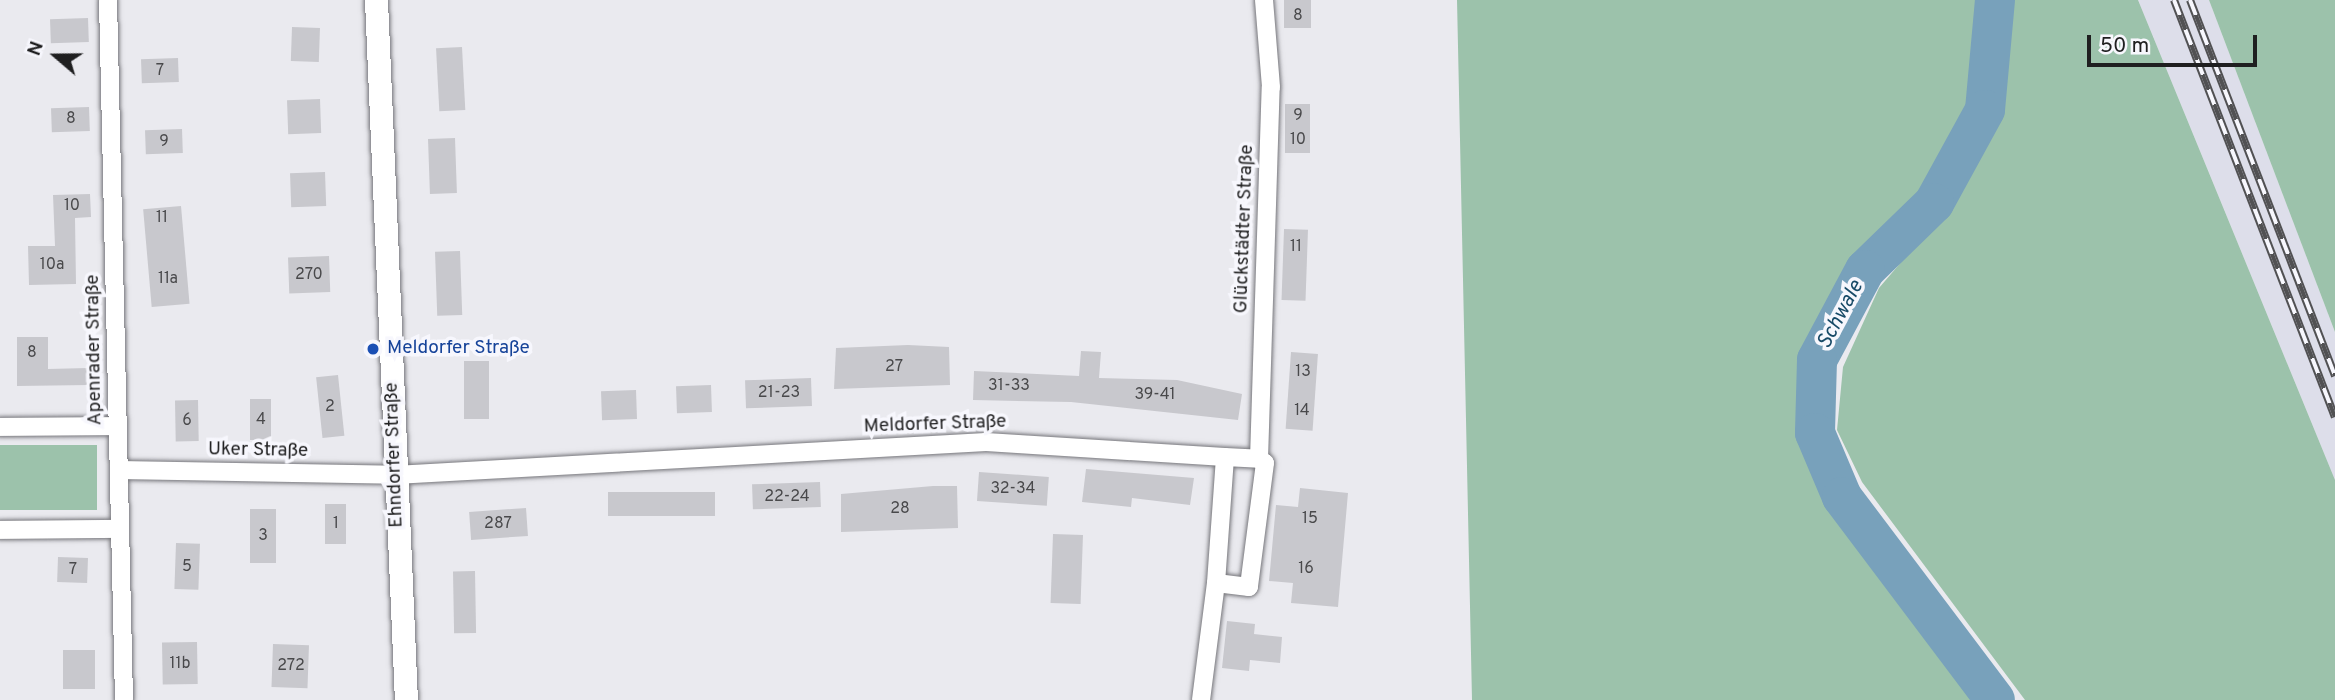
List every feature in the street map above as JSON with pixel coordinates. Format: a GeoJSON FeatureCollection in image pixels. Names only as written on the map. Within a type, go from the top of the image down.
{"type":"FeatureCollection","features":[{"type":"Feature","properties":{"kind":"street","name":"Apenrader Straße"},"geometry":{"type":"LineString","coordinates":[[108,0],[124,700]]}},
{"type":"Feature","properties":{"kind":"street","name":"Ehndorfer Straße"},"geometry":{"type":"LineString","coordinates":[[376,0],[406,700]]}},
{"type":"Feature","properties":{"kind":"street","name":"Glückstädter Straße"},"geometry":{"type":"LineString","coordinates":[[1216,583],[1249,587],[1265,463],[1259,459],[1271,87],[1264,0]]}},
{"type":"Feature","properties":{"kind":"street"},"geometry":{"type":"LineString","coordinates":[[0,427],[118,426]]}},
{"type":"Feature","properties":{"kind":"street","name":"Meldorfer Straße"},"geometry":{"type":"LineString","coordinates":[[396,475],[986,442],[1225,457]]}},
{"type":"Feature","properties":{"kind":"street"},"geometry":{"type":"LineString","coordinates":[[1201,700],[1216,583],[1225,457],[1259,459]]}},
{"type":"Feature","properties":{"kind":"street","name":"Uker Straße"},"geometry":{"type":"LineString","coordinates":[[119,470],[396,475]]}},
{"type":"Feature","properties":{"kind":"street"},"geometry":{"type":"LineString","coordinates":[[0,530],[120,529]]}},
{"type":"Feature","properties":{"kind":"shaded area"},"geometry":{"type":"Polygon","coordinates":[[[2138,0],[2209,0],[2335,332],[2335,480],[2138,0]]]}},
{"type":"Feature","properties":{"kind":"green space"},"geometry":{"type":"Polygon","coordinates":[[[1457,0],[2138,0],[2335,480],[2335,700],[2025,700],[1862,482],[1837,430],[1843,367],[1879,288],[1944,212],[1999,115],[1985,110],[1934,203],[1865,270],[1817,360],[1815,433],[1842,497],[1995,700],[1472,700],[1457,0]]]}},
{"type":"Feature","properties":{"kind":"green space"},"geometry":{"type":"Polygon","coordinates":[[[2209,0],[2335,0],[2335,332],[2209,0]]]}},
{"type":"Feature","properties":{"kind":"green space"},"geometry":{"type":"Polygon","coordinates":[[[0,445],[97,445],[97,510],[0,510],[0,445]]]}},
{"type":"Feature","properties":{"kind":"building"},"geometry":{"type":"Polygon","coordinates":[[[1284,0],[1311,0],[1311,28],[1284,28],[1284,0]]]}},
{"type":"Feature","properties":{"kind":"building"},"geometry":{"type":"Polygon","coordinates":[[[88,18],[89,42],[51,43],[50,19],[88,18]]]}},
{"type":"Feature","properties":{"kind":"building"},"geometry":{"type":"Polygon","coordinates":[[[292,27],[320,28],[319,62],[291,61],[292,27]]]}},
{"type":"Feature","properties":{"kind":"building"},"geometry":{"type":"Polygon","coordinates":[[[462,47],[465,110],[439,111],[436,48],[462,47]]]}},
{"type":"Feature","properties":{"kind":"building"},"geometry":{"type":"Polygon","coordinates":[[[178,58],[179,82],[142,83],[141,59],[178,58]]]}},
{"type":"Feature","properties":{"kind":"building"},"geometry":{"type":"Polygon","coordinates":[[[320,99],[321,133],[288,134],[287,100],[320,99]]]}},
{"type":"Feature","properties":{"kind":"building"},"geometry":{"type":"Polygon","coordinates":[[[1285,104],[1310,104],[1310,153],[1285,153],[1285,104]]]}},
{"type":"Feature","properties":{"kind":"building"},"geometry":{"type":"Polygon","coordinates":[[[89,107],[90,131],[52,132],[51,108],[89,107]]]}},
{"type":"Feature","properties":{"kind":"building"},"geometry":{"type":"Polygon","coordinates":[[[182,129],[183,153],[146,154],[145,130],[182,129]]]}},
{"type":"Feature","properties":{"kind":"building"},"geometry":{"type":"Polygon","coordinates":[[[455,138],[457,193],[430,194],[428,139],[455,138]]]}},
{"type":"Feature","properties":{"kind":"building"},"geometry":{"type":"Polygon","coordinates":[[[325,172],[326,206],[291,207],[290,173],[325,172]]]}},
{"type":"Feature","properties":{"kind":"building"},"geometry":{"type":"Polygon","coordinates":[[[90,194],[91,217],[75,218],[76,284],[29,285],[28,246],[55,246],[53,195],[90,194]]]}},
{"type":"Feature","properties":{"kind":"building"},"geometry":{"type":"Polygon","coordinates":[[[181,206],[190,304],[152,307],[143,209],[181,206]]]}},
{"type":"Feature","properties":{"kind":"building"},"geometry":{"type":"Polygon","coordinates":[[[1284,229],[1308,230],[1306,301],[1282,300],[1284,229]]]}},
{"type":"Feature","properties":{"kind":"building"},"geometry":{"type":"Polygon","coordinates":[[[460,251],[462,315],[437,316],[435,252],[460,251]]]}},
{"type":"Feature","properties":{"kind":"building"},"geometry":{"type":"Polygon","coordinates":[[[329,256],[330,292],[289,293],[288,257],[329,256]]]}},
{"type":"Feature","properties":{"kind":"building"},"geometry":{"type":"Polygon","coordinates":[[[17,337],[48,337],[48,369],[88,368],[89,385],[17,386],[17,337]]]}},
{"type":"Feature","properties":{"kind":"building"},"geometry":{"type":"Polygon","coordinates":[[[908,345],[949,347],[950,385],[834,389],[836,348],[908,345]]]}},
{"type":"Feature","properties":{"kind":"building"},"geometry":{"type":"Polygon","coordinates":[[[1081,351],[1101,352],[1099,378],[1177,380],[1242,394],[1238,420],[1071,402],[973,400],[974,371],[1079,376],[1081,351]]]}},
{"type":"Feature","properties":{"kind":"building"},"geometry":{"type":"Polygon","coordinates":[[[1291,352],[1318,354],[1313,431],[1286,429],[1291,352]]]}},
{"type":"Feature","properties":{"kind":"building"},"geometry":{"type":"Polygon","coordinates":[[[464,361],[489,361],[489,419],[464,419],[464,361]]]}},
{"type":"Feature","properties":{"kind":"building"},"geometry":{"type":"Polygon","coordinates":[[[338,375],[344,436],[322,438],[316,377],[338,375]]]}},
{"type":"Feature","properties":{"kind":"building"},"geometry":{"type":"Polygon","coordinates":[[[811,378],[812,406],[746,408],[745,380],[811,378]]]}},
{"type":"Feature","properties":{"kind":"building"},"geometry":{"type":"Polygon","coordinates":[[[711,385],[712,412],[677,413],[676,386],[711,385]]]}},
{"type":"Feature","properties":{"kind":"building"},"geometry":{"type":"Polygon","coordinates":[[[636,390],[637,419],[602,420],[601,391],[636,390]]]}},
{"type":"Feature","properties":{"kind":"building"},"geometry":{"type":"Polygon","coordinates":[[[250,399],[271,399],[271,440],[250,440],[250,399]]]}},
{"type":"Feature","properties":{"kind":"building"},"geometry":{"type":"Polygon","coordinates":[[[175,400],[198,400],[199,441],[176,441],[175,400]]]}},
{"type":"Feature","properties":{"kind":"building"},"geometry":{"type":"Polygon","coordinates":[[[1086,469],[1194,478],[1190,505],[1132,498],[1131,507],[1082,502],[1086,469]]]}},
{"type":"Feature","properties":{"kind":"building"},"geometry":{"type":"Polygon","coordinates":[[[979,472],[1049,477],[1047,506],[977,501],[979,472]]]}},
{"type":"Feature","properties":{"kind":"building"},"geometry":{"type":"Polygon","coordinates":[[[820,482],[821,507],[753,509],[752,484],[820,482]]]}},
{"type":"Feature","properties":{"kind":"building"},"geometry":{"type":"Polygon","coordinates":[[[957,486],[958,528],[841,532],[841,494],[957,486]]]}},
{"type":"Feature","properties":{"kind":"building"},"geometry":{"type":"Polygon","coordinates":[[[1300,488],[1348,493],[1338,607],[1291,603],[1293,583],[1269,581],[1276,505],[1298,507],[1300,488]]]}},
{"type":"Feature","properties":{"kind":"building"},"geometry":{"type":"Polygon","coordinates":[[[608,492],[715,492],[715,516],[608,516],[608,492]]]}},
{"type":"Feature","properties":{"kind":"building"},"geometry":{"type":"Polygon","coordinates":[[[325,504],[346,504],[346,544],[325,544],[325,504]]]}},
{"type":"Feature","properties":{"kind":"building"},"geometry":{"type":"Polygon","coordinates":[[[526,508],[528,536],[471,540],[469,512],[526,508]]]}},
{"type":"Feature","properties":{"kind":"building"},"geometry":{"type":"Polygon","coordinates":[[[250,509],[276,509],[276,563],[250,563],[250,509]]]}},
{"type":"Feature","properties":{"kind":"building"},"geometry":{"type":"Polygon","coordinates":[[[1053,534],[1083,535],[1081,604],[1051,603],[1053,534]]]}},
{"type":"Feature","properties":{"kind":"building"},"geometry":{"type":"Polygon","coordinates":[[[176,543],[200,544],[198,590],[174,589],[176,543]]]}},
{"type":"Feature","properties":{"kind":"building"},"geometry":{"type":"Polygon","coordinates":[[[58,557],[88,558],[87,583],[57,582],[58,557]]]}},
{"type":"Feature","properties":{"kind":"building"},"geometry":{"type":"Polygon","coordinates":[[[453,571],[475,571],[476,633],[454,633],[453,571]]]}},
{"type":"Feature","properties":{"kind":"building"},"geometry":{"type":"Polygon","coordinates":[[[1227,621],[1255,624],[1254,634],[1282,637],[1280,663],[1250,660],[1249,671],[1222,668],[1227,621]]]}},
{"type":"Feature","properties":{"kind":"building"},"geometry":{"type":"Polygon","coordinates":[[[197,642],[198,684],[163,685],[162,643],[197,642]]]}},
{"type":"Feature","properties":{"kind":"building"},"geometry":{"type":"Polygon","coordinates":[[[273,644],[309,645],[307,688],[271,687],[273,644]]]}},
{"type":"Feature","properties":{"kind":"building"},"geometry":{"type":"Polygon","coordinates":[[[63,650],[95,650],[95,689],[63,689],[63,650]]]}},
{"type":"Feature","properties":{"kind":"waterway","name":"Schwale"},"geometry":{"type":"LineString","coordinates":[[1995,0],[1985,110],[1934,203],[1865,270],[1817,360],[1815,433],[1842,497],[1995,700]]}},
{"type":"Feature","properties":{"kind":"railway"},"geometry":{"type":"LineString","coordinates":[[2174,0],[2335,417]]}},
{"type":"Feature","properties":{"kind":"railway"},"geometry":{"type":"LineString","coordinates":[[2190,0],[2335,376]]}},
{"type":"Feature","properties":{"kind":"place","name":"Meldorfer Straße"},"geometry":{"type":"Point","coordinates":[373,349]}}]}
